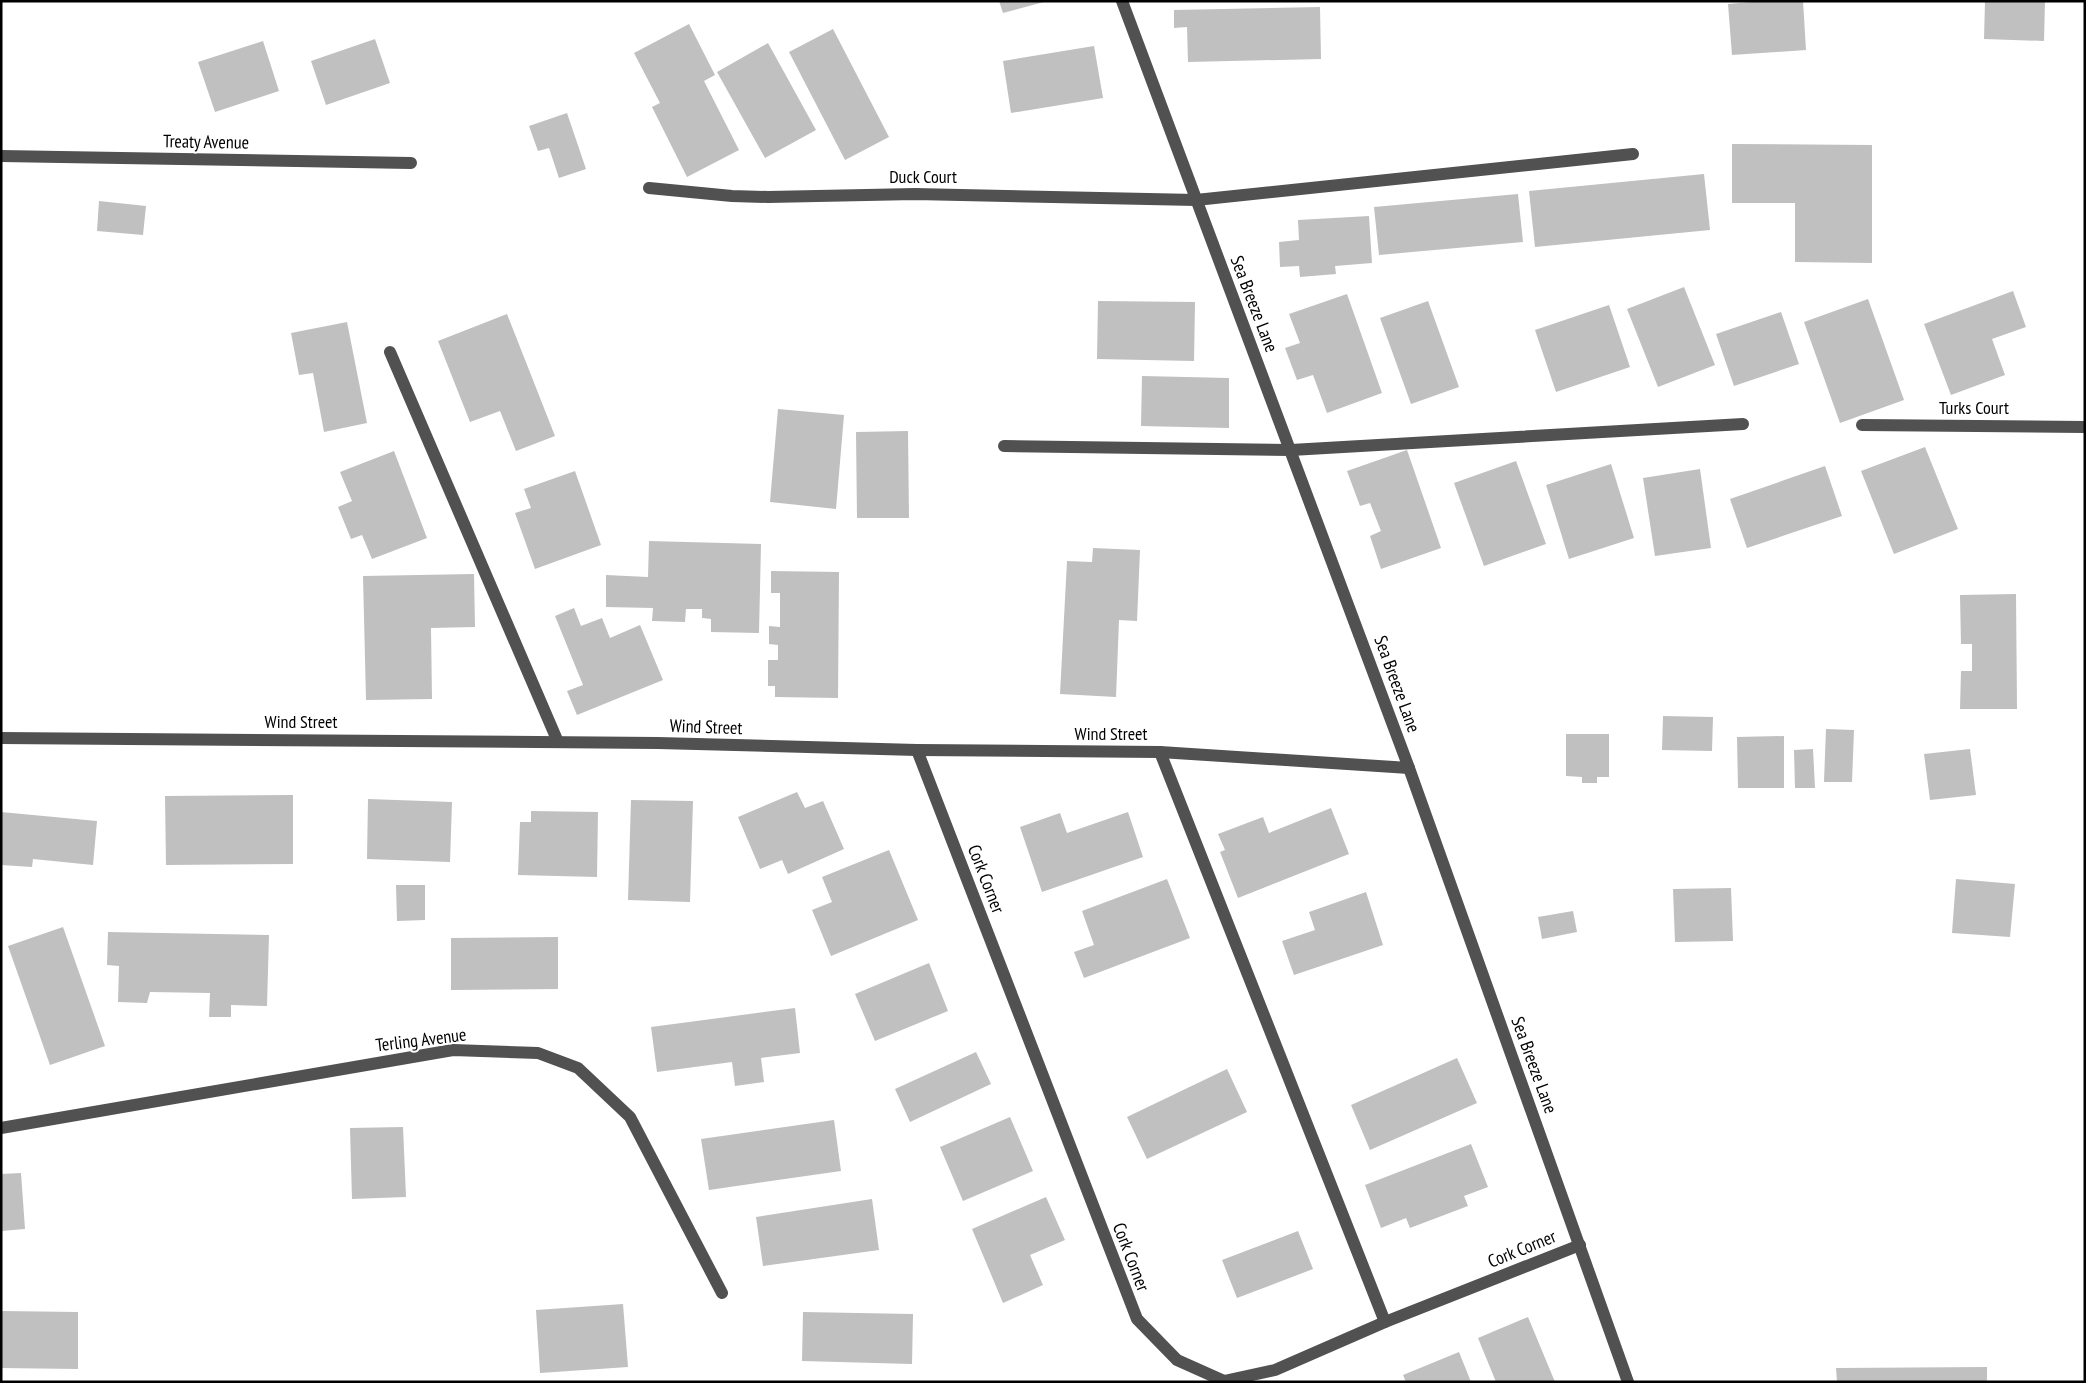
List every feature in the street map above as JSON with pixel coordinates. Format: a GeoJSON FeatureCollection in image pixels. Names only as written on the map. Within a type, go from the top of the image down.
{"type":"FeatureCollection","features":[{"type":"Feature","properties":{"kind":"street","name":"Sea Breeze Lane"},"geometry":{"type":"LineString","coordinates":[[1122,1],[1409,768],[1628,1382]]}},
{"type":"Feature","properties":{"kind":"street","name":"Duck Court"},"geometry":{"type":"LineString","coordinates":[[649,188],[732,196],[768,197],[915,194],[1196,200],[1633,154]]}},
{"type":"Feature","properties":{"kind":"street","name":"Treaty Avenue"},"geometry":{"type":"LineString","coordinates":[[1,156],[411,163]]}},
{"type":"Feature","properties":{"kind":"street"},"geometry":{"type":"LineString","coordinates":[[390,352],[558,742]]}},
{"type":"Feature","properties":{"kind":"street"},"geometry":{"type":"LineString","coordinates":[[1004,446],[1291,450],[1743,424]]}},
{"type":"Feature","properties":{"kind":"street","name":"Turks Court"},"geometry":{"type":"LineString","coordinates":[[1862,425],[2085,427]]}},
{"type":"Feature","properties":{"kind":"street","name":"Wind Street"},"geometry":{"type":"LineString","coordinates":[[1,738],[558,742],[917,750],[1160,752],[1409,768]]}},
{"type":"Feature","properties":{"kind":"street","name":"Cork Corner"},"geometry":{"type":"LineString","coordinates":[[917,750],[1137,1319],[1177,1360],[1224,1381],[1275,1370],[1384,1322],[1580,1245]]}},
{"type":"Feature","properties":{"kind":"street"},"geometry":{"type":"LineString","coordinates":[[1160,752],[1384,1322]]}},
{"type":"Feature","properties":{"kind":"street","name":"Terling Avenue"},"geometry":{"type":"LineString","coordinates":[[1,1128],[452,1050],[538,1053],[578,1068],[630,1117],[722,1293]]}},
{"type":"Feature","properties":{"kind":"building"},"geometry":{"type":"Polygon","coordinates":[[[999,1],[1044,1],[1044,2],[1003,13],[999,1]]]}},
{"type":"Feature","properties":{"kind":"building"},"geometry":{"type":"Polygon","coordinates":[[[1763,1],[1803,1],[1806,50],[1732,55],[1728,4],[1763,1]]]}},
{"type":"Feature","properties":{"kind":"building"},"geometry":{"type":"Polygon","coordinates":[[[1985,1],[2045,1],[2044,41],[1984,39],[1985,1]]]}},
{"type":"Feature","properties":{"kind":"building"},"geometry":{"type":"Polygon","coordinates":[[[1320,7],[1321,59],[1188,62],[1187,27],[1174,28],[1174,10],[1320,7]]]}},
{"type":"Feature","properties":{"kind":"building"},"geometry":{"type":"Polygon","coordinates":[[[689,24],[715,75],[704,81],[739,150],[687,177],[652,107],[660,103],[634,53],[689,24]]]}},
{"type":"Feature","properties":{"kind":"building"},"geometry":{"type":"Polygon","coordinates":[[[833,29],[889,137],[845,160],[789,52],[833,29]]]}},
{"type":"Feature","properties":{"kind":"building"},"geometry":{"type":"Polygon","coordinates":[[[375,39],[390,83],[326,105],[311,61],[375,39]]]}},
{"type":"Feature","properties":{"kind":"building"},"geometry":{"type":"Polygon","coordinates":[[[263,41],[279,91],[215,112],[198,62],[263,41]]]}},
{"type":"Feature","properties":{"kind":"building"},"geometry":{"type":"Polygon","coordinates":[[[768,43],[816,130],[765,158],[717,72],[768,43]]]}},
{"type":"Feature","properties":{"kind":"building"},"geometry":{"type":"Polygon","coordinates":[[[1094,46],[1103,98],[1011,113],[1003,61],[1094,46]]]}},
{"type":"Feature","properties":{"kind":"building"},"geometry":{"type":"Polygon","coordinates":[[[567,113],[586,169],[559,178],[549,148],[538,151],[529,126],[567,113]]]}},
{"type":"Feature","properties":{"kind":"building"},"geometry":{"type":"Polygon","coordinates":[[[1732,144],[1872,145],[1872,263],[1795,262],[1795,203],[1732,203],[1732,144]]]}},
{"type":"Feature","properties":{"kind":"building"},"geometry":{"type":"Polygon","coordinates":[[[1704,174],[1710,230],[1535,247],[1529,191],[1704,174]]]}},
{"type":"Feature","properties":{"kind":"building"},"geometry":{"type":"Polygon","coordinates":[[[1518,194],[1523,242],[1379,255],[1374,207],[1518,194]]]}},
{"type":"Feature","properties":{"kind":"building"},"geometry":{"type":"Polygon","coordinates":[[[99,201],[146,206],[143,235],[97,231],[99,201]]]}},
{"type":"Feature","properties":{"kind":"building"},"geometry":{"type":"Polygon","coordinates":[[[1369,216],[1372,263],[1335,266],[1336,274],[1300,277],[1299,266],[1280,267],[1279,242],[1299,240],[1298,220],[1369,216]]]}},
{"type":"Feature","properties":{"kind":"building"},"geometry":{"type":"Polygon","coordinates":[[[1684,287],[1715,365],[1658,387],[1627,309],[1684,287]]]}},
{"type":"Feature","properties":{"kind":"building"},"geometry":{"type":"Polygon","coordinates":[[[2013,291],[2026,327],[1992,339],[2005,375],[1951,395],[1924,324],[2013,291]]]}},
{"type":"Feature","properties":{"kind":"building"},"geometry":{"type":"Polygon","coordinates":[[[1347,294],[1382,393],[1327,413],[1313,375],[1297,380],[1285,348],[1300,343],[1289,314],[1347,294]]]}},
{"type":"Feature","properties":{"kind":"building"},"geometry":{"type":"Polygon","coordinates":[[[1868,299],[1904,400],[1840,423],[1804,322],[1868,299]]]}},
{"type":"Feature","properties":{"kind":"building"},"geometry":{"type":"Polygon","coordinates":[[[1098,301],[1195,302],[1194,361],[1097,359],[1098,301]]]}},
{"type":"Feature","properties":{"kind":"building"},"geometry":{"type":"Polygon","coordinates":[[[1428,301],[1459,387],[1411,404],[1380,318],[1428,301]]]}},
{"type":"Feature","properties":{"kind":"building"},"geometry":{"type":"Polygon","coordinates":[[[1609,305],[1630,367],[1556,392],[1535,330],[1609,305]]]}},
{"type":"Feature","properties":{"kind":"building"},"geometry":{"type":"Polygon","coordinates":[[[1781,312],[1799,364],[1734,386],[1716,334],[1781,312]]]}},
{"type":"Feature","properties":{"kind":"building"},"geometry":{"type":"Polygon","coordinates":[[[507,314],[555,436],[516,451],[500,411],[470,422],[438,341],[507,314]]]}},
{"type":"Feature","properties":{"kind":"building"},"geometry":{"type":"Polygon","coordinates":[[[347,322],[367,423],[324,432],[313,373],[299,375],[291,333],[347,322]]]}},
{"type":"Feature","properties":{"kind":"building"},"geometry":{"type":"Polygon","coordinates":[[[1142,376],[1229,378],[1229,428],[1141,426],[1142,376]]]}},
{"type":"Feature","properties":{"kind":"building"},"geometry":{"type":"Polygon","coordinates":[[[778,409],[844,415],[836,509],[770,502],[778,409]]]}},
{"type":"Feature","properties":{"kind":"building"},"geometry":{"type":"Polygon","coordinates":[[[908,431],[909,518],[857,518],[856,432],[908,431]]]}},
{"type":"Feature","properties":{"kind":"building"},"geometry":{"type":"Polygon","coordinates":[[[1925,447],[1958,529],[1894,554],[1861,471],[1925,447]]]}},
{"type":"Feature","properties":{"kind":"building"},"geometry":{"type":"Polygon","coordinates":[[[1407,450],[1441,548],[1381,569],[1370,536],[1381,531],[1370,503],[1360,506],[1347,471],[1407,450]]]}},
{"type":"Feature","properties":{"kind":"building"},"geometry":{"type":"Polygon","coordinates":[[[394,451],[427,538],[372,559],[362,535],[351,539],[338,507],[352,501],[340,472],[394,451]]]}},
{"type":"Feature","properties":{"kind":"building"},"geometry":{"type":"Polygon","coordinates":[[[1516,461],[1546,544],[1484,566],[1454,483],[1516,461]]]}},
{"type":"Feature","properties":{"kind":"building"},"geometry":{"type":"Polygon","coordinates":[[[1611,464],[1634,538],[1569,559],[1546,485],[1611,464]]]}},
{"type":"Feature","properties":{"kind":"building"},"geometry":{"type":"Polygon","coordinates":[[[1825,466],[1842,516],[1747,548],[1730,499],[1825,466]]]}},
{"type":"Feature","properties":{"kind":"building"},"geometry":{"type":"Polygon","coordinates":[[[1700,469],[1711,548],[1655,556],[1643,478],[1700,469]]]}},
{"type":"Feature","properties":{"kind":"building"},"geometry":{"type":"Polygon","coordinates":[[[575,471],[601,545],[535,569],[515,513],[531,508],[524,489],[575,471]]]}},
{"type":"Feature","properties":{"kind":"building"},"geometry":{"type":"Polygon","coordinates":[[[649,541],[761,544],[759,633],[711,632],[711,619],[702,618],[702,609],[686,609],[685,622],[652,621],[653,608],[606,607],[606,575],[648,577],[649,541]]]}},
{"type":"Feature","properties":{"kind":"building"},"geometry":{"type":"Polygon","coordinates":[[[1093,548],[1140,550],[1137,621],[1119,620],[1116,697],[1060,694],[1067,561],[1092,562],[1093,548]]]}},
{"type":"Feature","properties":{"kind":"building"},"geometry":{"type":"Polygon","coordinates":[[[771,571],[839,572],[838,698],[775,697],[775,686],[768,686],[768,660],[778,660],[778,645],[769,644],[769,626],[780,627],[780,593],[771,593],[771,571]]]}},
{"type":"Feature","properties":{"kind":"building"},"geometry":{"type":"Polygon","coordinates":[[[474,574],[475,627],[431,628],[432,699],[366,700],[363,576],[474,574]]]}},
{"type":"Feature","properties":{"kind":"building"},"geometry":{"type":"Polygon","coordinates":[[[2016,594],[2017,709],[1960,709],[1961,671],[1972,671],[1972,644],[1961,644],[1960,595],[2016,594]]]}},
{"type":"Feature","properties":{"kind":"building"},"geometry":{"type":"Polygon","coordinates":[[[574,608],[581,626],[602,618],[610,638],[640,625],[663,680],[577,715],[567,691],[583,685],[555,616],[574,608]]]}},
{"type":"Feature","properties":{"kind":"building"},"geometry":{"type":"Polygon","coordinates":[[[1663,716],[1713,717],[1712,751],[1662,750],[1663,716]]]}},
{"type":"Feature","properties":{"kind":"building"},"geometry":{"type":"Polygon","coordinates":[[[1826,729],[1854,730],[1852,782],[1824,782],[1826,729]]]}},
{"type":"Feature","properties":{"kind":"building"},"geometry":{"type":"Polygon","coordinates":[[[1566,734],[1609,734],[1609,777],[1597,777],[1597,783],[1582,783],[1582,777],[1566,776],[1566,734]]]}},
{"type":"Feature","properties":{"kind":"building"},"geometry":{"type":"Polygon","coordinates":[[[1784,736],[1784,788],[1738,788],[1737,737],[1784,736]]]}},
{"type":"Feature","properties":{"kind":"building"},"geometry":{"type":"Polygon","coordinates":[[[1813,749],[1815,788],[1795,788],[1794,750],[1813,749]]]}},
{"type":"Feature","properties":{"kind":"building"},"geometry":{"type":"Polygon","coordinates":[[[1970,749],[1976,795],[1930,800],[1924,754],[1970,749]]]}},
{"type":"Feature","properties":{"kind":"building"},"geometry":{"type":"Polygon","coordinates":[[[797,792],[805,808],[823,801],[844,849],[788,874],[782,860],[760,869],[738,817],[797,792]]]}},
{"type":"Feature","properties":{"kind":"building"},"geometry":{"type":"Polygon","coordinates":[[[293,795],[293,864],[166,865],[165,796],[293,795]]]}},
{"type":"Feature","properties":{"kind":"building"},"geometry":{"type":"Polygon","coordinates":[[[368,799],[452,802],[450,862],[367,859],[368,799]]]}},
{"type":"Feature","properties":{"kind":"building"},"geometry":{"type":"Polygon","coordinates":[[[631,800],[693,801],[690,902],[628,900],[631,800]]]}},
{"type":"Feature","properties":{"kind":"building"},"geometry":{"type":"Polygon","coordinates":[[[1331,808],[1349,854],[1238,898],[1220,852],[1225,850],[1218,834],[1263,817],[1269,833],[1331,808]]]}},
{"type":"Feature","properties":{"kind":"building"},"geometry":{"type":"Polygon","coordinates":[[[531,811],[598,812],[597,877],[518,875],[520,822],[531,822],[531,811]]]}},
{"type":"Feature","properties":{"kind":"building"},"geometry":{"type":"Polygon","coordinates":[[[1,812],[97,821],[93,865],[33,859],[32,867],[1,865],[1,812]]]}},
{"type":"Feature","properties":{"kind":"building"},"geometry":{"type":"Polygon","coordinates":[[[1128,812],[1143,857],[1042,892],[1020,827],[1060,813],[1067,833],[1128,812]]]}},
{"type":"Feature","properties":{"kind":"building"},"geometry":{"type":"Polygon","coordinates":[[[889,850],[918,920],[831,956],[812,910],[832,902],[822,877],[889,850]]]}},
{"type":"Feature","properties":{"kind":"building"},"geometry":{"type":"Polygon","coordinates":[[[1167,879],[1190,938],[1084,978],[1074,952],[1094,945],[1082,911],[1167,879]]]}},
{"type":"Feature","properties":{"kind":"building"},"geometry":{"type":"Polygon","coordinates":[[[1956,879],[2015,884],[2010,937],[1952,933],[1956,879]]]}},
{"type":"Feature","properties":{"kind":"building"},"geometry":{"type":"Polygon","coordinates":[[[396,885],[425,885],[425,920],[397,921],[396,885]]]}},
{"type":"Feature","properties":{"kind":"building"},"geometry":{"type":"Polygon","coordinates":[[[1731,888],[1733,941],[1675,942],[1673,889],[1731,888]]]}},
{"type":"Feature","properties":{"kind":"building"},"geometry":{"type":"Polygon","coordinates":[[[1366,892],[1383,945],[1294,975],[1282,941],[1315,930],[1309,912],[1366,892]]]}},
{"type":"Feature","properties":{"kind":"building"},"geometry":{"type":"Polygon","coordinates":[[[1573,911],[1577,932],[1542,939],[1538,917],[1573,911]]]}},
{"type":"Feature","properties":{"kind":"building"},"geometry":{"type":"Polygon","coordinates":[[[63,927],[105,1046],[50,1065],[8,946],[63,927]]]}},
{"type":"Feature","properties":{"kind":"building"},"geometry":{"type":"Polygon","coordinates":[[[108,932],[269,935],[267,1006],[231,1005],[231,1017],[209,1017],[210,993],[150,992],[147,1003],[118,1002],[119,966],[107,965],[108,932]]]}},
{"type":"Feature","properties":{"kind":"building"},"geometry":{"type":"Polygon","coordinates":[[[558,937],[558,989],[451,990],[451,938],[558,937]]]}},
{"type":"Feature","properties":{"kind":"building"},"geometry":{"type":"Polygon","coordinates":[[[929,963],[948,1011],[875,1041],[855,994],[929,963]]]}},
{"type":"Feature","properties":{"kind":"building"},"geometry":{"type":"Polygon","coordinates":[[[795,1008],[800,1053],[761,1058],[764,1082],[735,1086],[732,1062],[657,1072],[651,1027],[795,1008]]]}},
{"type":"Feature","properties":{"kind":"building"},"geometry":{"type":"Polygon","coordinates":[[[976,1052],[991,1084],[910,1122],[895,1089],[976,1052]]]}},
{"type":"Feature","properties":{"kind":"building"},"geometry":{"type":"Polygon","coordinates":[[[1457,1058],[1477,1103],[1370,1150],[1351,1105],[1457,1058]]]}},
{"type":"Feature","properties":{"kind":"building"},"geometry":{"type":"Polygon","coordinates":[[[1227,1069],[1247,1112],[1147,1159],[1127,1117],[1227,1069]]]}},
{"type":"Feature","properties":{"kind":"building"},"geometry":{"type":"Polygon","coordinates":[[[1010,1117],[1033,1171],[963,1201],[940,1147],[1010,1117]]]}},
{"type":"Feature","properties":{"kind":"building"},"geometry":{"type":"Polygon","coordinates":[[[834,1120],[841,1171],[709,1190],[701,1139],[834,1120]]]}},
{"type":"Feature","properties":{"kind":"building"},"geometry":{"type":"Polygon","coordinates":[[[403,1127],[406,1197],[352,1199],[350,1128],[403,1127]]]}},
{"type":"Feature","properties":{"kind":"building"},"geometry":{"type":"Polygon","coordinates":[[[1471,1144],[1488,1187],[1464,1196],[1468,1206],[1410,1228],[1406,1218],[1381,1228],[1365,1185],[1471,1144]]]}},
{"type":"Feature","properties":{"kind":"building"},"geometry":{"type":"Polygon","coordinates":[[[21,1173],[25,1229],[1,1231],[1,1174],[21,1173]]]}},
{"type":"Feature","properties":{"kind":"building"},"geometry":{"type":"Polygon","coordinates":[[[1046,1197],[1065,1240],[1030,1255],[1043,1285],[1003,1303],[972,1229],[1046,1197]]]}},
{"type":"Feature","properties":{"kind":"building"},"geometry":{"type":"Polygon","coordinates":[[[872,1199],[879,1250],[763,1266],[756,1217],[872,1199]]]}},
{"type":"Feature","properties":{"kind":"building"},"geometry":{"type":"Polygon","coordinates":[[[1298,1231],[1313,1269],[1237,1298],[1222,1260],[1298,1231]]]}},
{"type":"Feature","properties":{"kind":"building"},"geometry":{"type":"Polygon","coordinates":[[[623,1304],[628,1367],[540,1373],[536,1310],[623,1304]]]}},
{"type":"Feature","properties":{"kind":"building"},"geometry":{"type":"Polygon","coordinates":[[[1,1311],[78,1312],[78,1369],[1,1368],[1,1311]]]}},
{"type":"Feature","properties":{"kind":"building"},"geometry":{"type":"Polygon","coordinates":[[[803,1312],[913,1314],[912,1364],[802,1361],[803,1312]]]}},
{"type":"Feature","properties":{"kind":"building"},"geometry":{"type":"Polygon","coordinates":[[[1528,1317],[1555,1382],[1496,1382],[1478,1338],[1528,1317]]]}},
{"type":"Feature","properties":{"kind":"building"},"geometry":{"type":"Polygon","coordinates":[[[1459,1352],[1471,1382],[1406,1382],[1403,1375],[1459,1352]]]}},
{"type":"Feature","properties":{"kind":"building"},"geometry":{"type":"Polygon","coordinates":[[[1987,1367],[1987,1382],[1837,1382],[1836,1368],[1987,1367]]]}}]}
